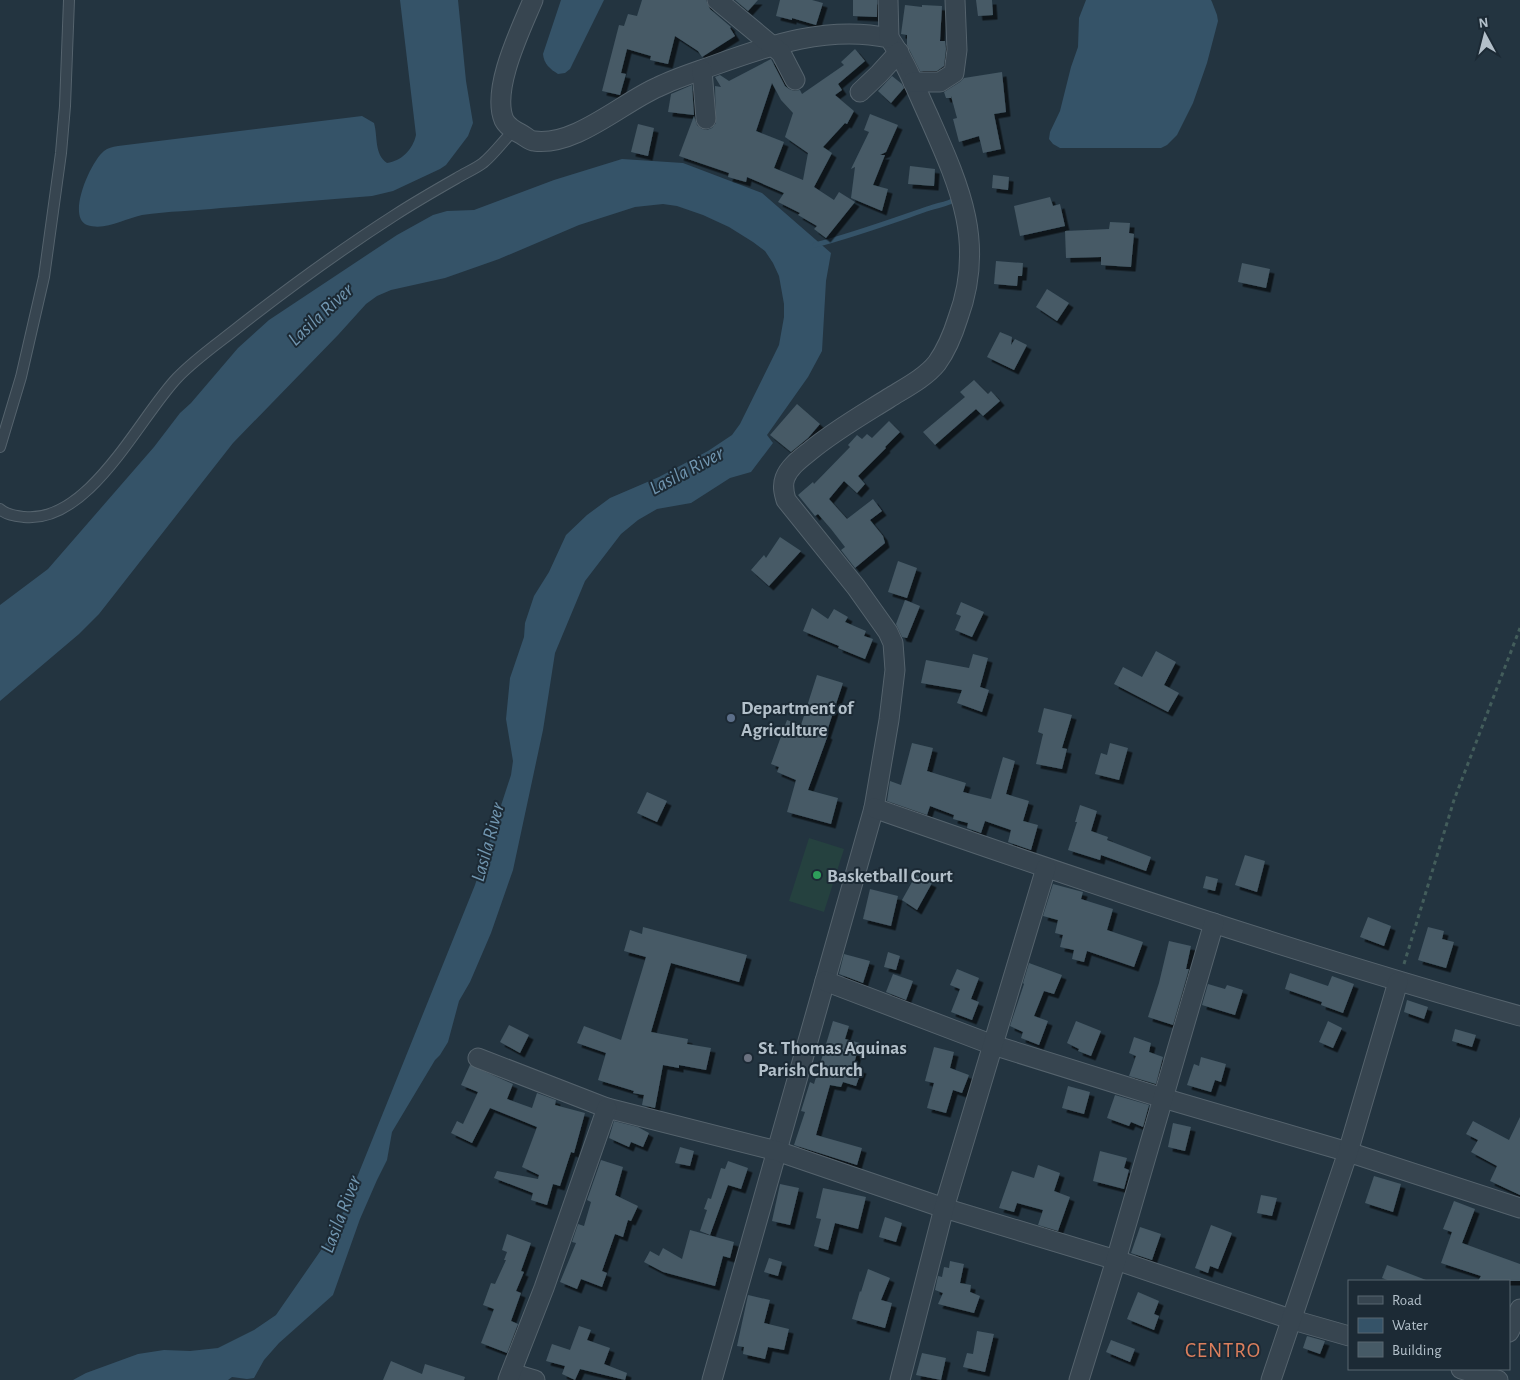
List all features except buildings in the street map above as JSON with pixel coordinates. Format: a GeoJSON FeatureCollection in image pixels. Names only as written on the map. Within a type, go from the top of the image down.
{"type":"FeatureCollection","features":[{"type":"Feature","properties":{"kind":"street"},"geometry":{"type":"LineString","coordinates":[[533,0],[503,82],[502,109],[504,121],[514,130],[533,141],[552,140],[572,134],[591,126],[657,87],[772,45],[806,38],[842,34],[870,34],[894,45]]}},
{"type":"Feature","properties":{"kind":"street"},"geometry":{"type":"LineString","coordinates":[[718,0],[781,54],[795,80]]}},
{"type":"Feature","properties":{"kind":"street"},"geometry":{"type":"LineString","coordinates":[[712,1380],[874,808],[894,680],[895,654],[888,632],[856,587],[786,500],[783,484],[785,477],[795,463],[827,437],[914,383],[935,365],[944,354],[952,337],[963,305],[970,261],[970,234],[964,204],[914,82],[894,45],[888,0]]}},
{"type":"Feature","properties":{"kind":"street"},"geometry":{"type":"LineString","coordinates":[[914,82],[940,82],[954,73],[957,50],[955,0]]}},
{"type":"Feature","properties":{"kind":"street"},"geometry":{"type":"LineString","coordinates":[[860,92],[880,74],[894,45]]}},
{"type":"Feature","properties":{"kind":"street"},"geometry":{"type":"LineString","coordinates":[[702,70],[706,120]]}},
{"type":"Feature","properties":{"kind":"street"},"geometry":{"type":"LineString","coordinates":[[874,808],[1046,868],[1214,923],[1398,982],[1520,1016]]}},
{"type":"Feature","properties":{"kind":"street"},"geometry":{"type":"LineString","coordinates":[[900,1380],[944,1208],[1046,868]]}},
{"type":"Feature","properties":{"kind":"street"},"geometry":{"type":"LineString","coordinates":[[1079,1380],[1214,923]]}},
{"type":"Feature","properties":{"kind":"street"},"geometry":{"type":"LineString","coordinates":[[825,981],[993,1045],[1163,1098],[1348,1152],[1520,1208]]}},
{"type":"Feature","properties":{"kind":"street"},"geometry":{"type":"LineString","coordinates":[[1271,1380],[1293,1320],[1348,1152],[1398,982]]}},
{"type":"Feature","properties":{"kind":"street"},"geometry":{"type":"LineString","coordinates":[[478,1058],[608,1108],[777,1151],[944,1208],[1116,1260],[1293,1320],[1348,1336]]}},
{"type":"Feature","properties":{"kind":"street"},"geometry":{"type":"LineString","coordinates":[[535,1380],[509,1377],[544,1288],[608,1108]]}},
{"type":"Feature","properties":{"kind":"street"},"geometry":{"type":"LineString","coordinates":[[1510,1330],[1520,1309]]}},
{"type":"Feature","properties":{"kind":"street"},"geometry":{"type":"LineString","coordinates":[[1465,1370],[1490,1376]]}},
{"type":"Feature","properties":{"kind":"lane"},"geometry":{"type":"LineString","coordinates":[[0,447],[21,377],[44,277],[61,153],[70,0]]}},
{"type":"Feature","properties":{"kind":"lane"},"geometry":{"type":"LineString","coordinates":[[0,509],[15,516],[29,518],[59,512],[80,496],[124,450],[177,378],[196,360],[270,302],[352,244],[484,162],[514,130]]}},
{"type":"Feature","properties":{"kind":"path"},"geometry":{"type":"LineString","coordinates":[[1398,982],[1454,800],[1520,628]]}},
{"type":"Feature","properties":{"kind":"green space","name":"Basketball Court"},"geometry":{"type":"Polygon","coordinates":[[[809,838],[844,849],[824,912],[789,901],[809,838]]]}},
{"type":"Feature","properties":{"kind":"water"},"geometry":{"type":"Polygon","coordinates":[[[400,0],[458,0],[466,81],[473,123],[468,136],[446,165],[393,191],[372,196],[142,215],[101,227],[87,225],[81,220],[79,211],[80,201],[87,177],[104,151],[116,146],[362,116],[374,123],[378,150],[383,159],[387,163],[402,157],[412,145],[416,135],[400,0]]]}},
{"type":"Feature","properties":{"kind":"water"},"geometry":{"type":"Polygon","coordinates":[[[561,0],[604,0],[570,69],[565,73],[558,74],[548,66],[543,54],[561,0]]]}},
{"type":"Feature","properties":{"kind":"water"},"geometry":{"type":"Polygon","coordinates":[[[1086,0],[1211,0],[1218,21],[1207,63],[1193,103],[1177,135],[1167,145],[1161,148],[1060,148],[1049,139],[1050,132],[1060,111],[1078,47],[1079,18],[1086,0]]]}},
{"type":"Feature","properties":{"kind":"water","name":"Lasila River"},"geometry":{"type":"Polygon","coordinates":[[[622,159],[683,163],[762,193],[831,253],[826,281],[822,351],[808,377],[767,435],[773,443],[751,472],[730,478],[691,503],[657,509],[638,520],[621,534],[585,581],[555,653],[543,730],[513,870],[491,933],[470,982],[459,1001],[448,1042],[435,1060],[392,1132],[387,1160],[360,1219],[333,1295],[279,1343],[264,1360],[254,1378],[232,1377],[228,1380],[73,1380],[86,1373],[138,1354],[164,1350],[190,1351],[218,1348],[254,1330],[276,1315],[337,1227],[475,885],[511,775],[513,761],[506,719],[510,678],[524,637],[525,623],[534,596],[549,572],[566,535],[587,515],[610,498],[659,477],[708,451],[732,435],[740,424],[779,345],[784,317],[784,304],[779,276],[765,251],[729,227],[703,215],[677,206],[663,204],[635,207],[579,225],[499,259],[445,278],[391,290],[377,296],[366,304],[233,443],[99,614],[79,634],[0,701],[0,605],[48,569],[154,447],[180,413],[191,403],[238,348],[269,320],[397,235],[433,215],[447,211],[474,210],[554,180],[622,159]]]}},
{"type":"Feature","properties":{"kind":"waterway"},"geometry":{"type":"LineString","coordinates":[[815,245],[956,199]]}},
{"type":"Feature","properties":{"kind":"place","name":"Department of Agriculture"},"geometry":{"type":"Point","coordinates":[731,718]}},
{"type":"Feature","properties":{"kind":"place","name":"Basketball Court"},"geometry":{"type":"Point","coordinates":[817,875]}},
{"type":"Feature","properties":{"kind":"place","name":"St. Thomas Aquinas Parish Church"},"geometry":{"type":"Point","coordinates":[748,1058]}},
{"type":"Feature","properties":{"kind":"district","name":"CENTRO"},"geometry":{"type":"Point","coordinates":[1223,1350]}}]}
